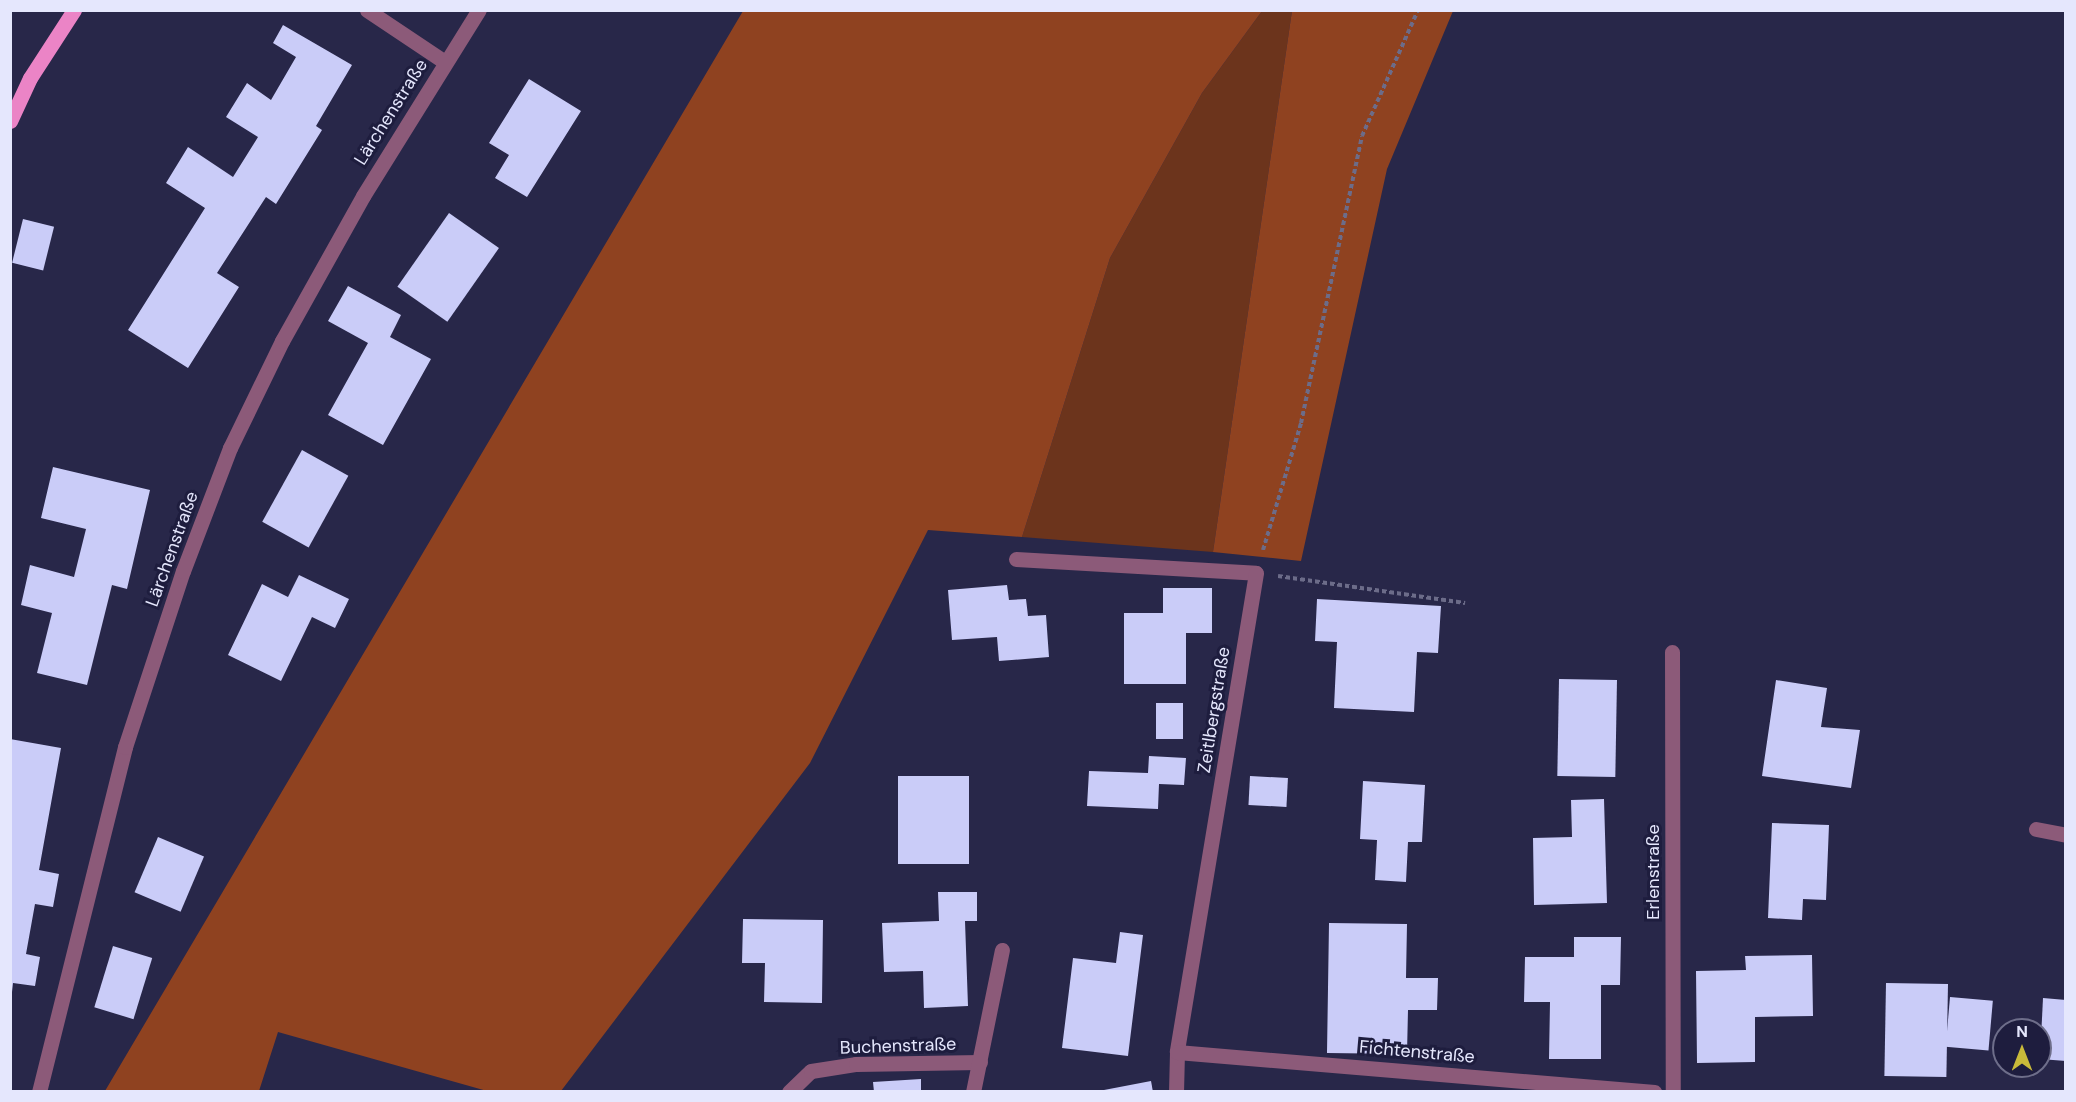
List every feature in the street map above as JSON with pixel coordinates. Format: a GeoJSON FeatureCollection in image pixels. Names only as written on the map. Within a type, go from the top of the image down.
{"type":"FeatureCollection","features":[{"type":"Feature","properties":{"kind":"main road"},"geometry":{"type":"LineString","coordinates":[[10,121],[30,78],[74,10]]}},
{"type":"Feature","properties":{"kind":"street","name":"Lärchenstraße"},"geometry":{"type":"LineString","coordinates":[[367,10],[445,62]]}},
{"type":"Feature","properties":{"kind":"street","name":"Lärchenstraße"},"geometry":{"type":"LineString","coordinates":[[39,1092],[126,747],[183,572],[230,448],[282,341],[363,196],[479,10]]}},
{"type":"Feature","properties":{"kind":"street"},"geometry":{"type":"LineString","coordinates":[[1016,559],[1256,573]]}},
{"type":"Feature","properties":{"kind":"street","name":"Zeitlbergstraße"},"geometry":{"type":"LineString","coordinates":[[1176,1092],[1177,1052],[1256,573]]}},
{"type":"Feature","properties":{"kind":"street","name":"Erlenstraße"},"geometry":{"type":"LineString","coordinates":[[1672,652],[1673,1092]]}},
{"type":"Feature","properties":{"kind":"street"},"geometry":{"type":"LineString","coordinates":[[2036,829],[2066,835]]}},
{"type":"Feature","properties":{"kind":"street"},"geometry":{"type":"LineString","coordinates":[[972,1092],[1002,950]]}},
{"type":"Feature","properties":{"kind":"street","name":"Fichtenstraße"},"geometry":{"type":"LineString","coordinates":[[1177,1052],[1654,1092]]}},
{"type":"Feature","properties":{"kind":"street","name":"Buchenstraße"},"geometry":{"type":"LineString","coordinates":[[789,1092],[811,1071],[980,1062]]}},
{"type":"Feature","properties":{"kind":"path"},"geometry":{"type":"LineString","coordinates":[[1418,10],[1362,136],[1301,423],[1256,573],[1465,603]]}},
{"type":"Feature","properties":{"kind":"shaded area"},"geometry":{"type":"Polygon","coordinates":[[[743,11],[1262,11],[1202,93],[1110,258],[1022,537],[928,530],[810,763],[561,1091],[487,1091],[278,1032],[259,1091],[105,1091],[743,11]]]}},
{"type":"Feature","properties":{"kind":"shaded area"},"geometry":{"type":"Polygon","coordinates":[[[1262,11],[1292,11],[1213,552],[1022,537],[1110,258],[1202,93],[1262,11]]]}},
{"type":"Feature","properties":{"kind":"shaded area"},"geometry":{"type":"Polygon","coordinates":[[[1292,11],[1453,11],[1387,169],[1301,561],[1213,552],[1292,11]]]}},
{"type":"Feature","properties":{"kind":"building"},"geometry":{"type":"Polygon","coordinates":[[[283,25],[352,65],[316,126],[322,130],[276,204],[266,197],[217,273],[239,287],[188,368],[128,330],[205,208],[166,183],[188,147],[233,177],[258,137],[226,117],[247,83],[271,100],[296,57],[273,43],[283,25]]]}},
{"type":"Feature","properties":{"kind":"building"},"geometry":{"type":"Polygon","coordinates":[[[529,79],[581,111],[527,197],[495,178],[509,155],[489,143],[529,79]]]}},
{"type":"Feature","properties":{"kind":"building"},"geometry":{"type":"Polygon","coordinates":[[[449,213],[499,248],[447,322],[397,287],[449,213]]]}},
{"type":"Feature","properties":{"kind":"building"},"geometry":{"type":"Polygon","coordinates":[[[23,219],[54,227],[43,270],[12,263],[23,219]]]}},
{"type":"Feature","properties":{"kind":"building"},"geometry":{"type":"Polygon","coordinates":[[[348,286],[401,315],[390,337],[431,359],[383,445],[328,415],[368,343],[328,321],[348,286]]]}},
{"type":"Feature","properties":{"kind":"building"},"geometry":{"type":"Polygon","coordinates":[[[302,450],[348,476],[309,547],[262,522],[302,450]]]}},
{"type":"Feature","properties":{"kind":"building"},"geometry":{"type":"Polygon","coordinates":[[[53,467],[150,490],[127,589],[112,585],[87,685],[37,673],[52,613],[21,605],[30,565],[74,577],[86,529],[41,518],[53,467]]]}},
{"type":"Feature","properties":{"kind":"building"},"geometry":{"type":"Polygon","coordinates":[[[299,575],[349,599],[335,628],[312,617],[281,681],[228,655],[262,584],[288,597],[299,575]]]}},
{"type":"Feature","properties":{"kind":"building"},"geometry":{"type":"Polygon","coordinates":[[[1007,585],[1009,600],[1026,599],[1028,616],[1046,615],[1049,657],[999,661],[997,637],[952,640],[948,590],[1007,585]]]}},
{"type":"Feature","properties":{"kind":"building"},"geometry":{"type":"Polygon","coordinates":[[[1163,588],[1212,588],[1212,633],[1186,633],[1186,684],[1124,684],[1124,613],[1163,613],[1163,588]]]}},
{"type":"Feature","properties":{"kind":"building"},"geometry":{"type":"Polygon","coordinates":[[[1317,599],[1441,606],[1438,653],[1417,652],[1414,712],[1334,708],[1337,642],[1315,641],[1317,599]]]}},
{"type":"Feature","properties":{"kind":"building"},"geometry":{"type":"Polygon","coordinates":[[[1559,679],[1617,680],[1615,777],[1557,776],[1559,679]]]}},
{"type":"Feature","properties":{"kind":"building"},"geometry":{"type":"Polygon","coordinates":[[[1776,680],[1827,688],[1821,727],[1860,730],[1851,788],[1762,776],[1776,680]]]}},
{"type":"Feature","properties":{"kind":"building"},"geometry":{"type":"Polygon","coordinates":[[[1156,703],[1183,703],[1183,739],[1156,739],[1156,703]]]}},
{"type":"Feature","properties":{"kind":"building"},"geometry":{"type":"Polygon","coordinates":[[[10,739],[61,748],[39,870],[59,874],[53,907],[35,904],[26,954],[40,957],[35,986],[13,983],[12,992],[10,739]]]}},
{"type":"Feature","properties":{"kind":"building"},"geometry":{"type":"Polygon","coordinates":[[[1149,756],[1186,758],[1184,785],[1159,784],[1158,809],[1087,806],[1089,771],[1148,773],[1149,756]]]}},
{"type":"Feature","properties":{"kind":"building"},"geometry":{"type":"Polygon","coordinates":[[[898,776],[969,776],[969,864],[898,864],[898,776]]]}},
{"type":"Feature","properties":{"kind":"building"},"geometry":{"type":"Polygon","coordinates":[[[1250,776],[1288,778],[1286,807],[1248,805],[1250,776]]]}},
{"type":"Feature","properties":{"kind":"building"},"geometry":{"type":"Polygon","coordinates":[[[1363,781],[1425,785],[1422,842],[1408,842],[1406,882],[1375,880],[1377,840],[1360,839],[1363,781]]]}},
{"type":"Feature","properties":{"kind":"building"},"geometry":{"type":"Polygon","coordinates":[[[1604,799],[1607,903],[1534,905],[1533,838],[1572,837],[1571,800],[1604,799]]]}},
{"type":"Feature","properties":{"kind":"building"},"geometry":{"type":"Polygon","coordinates":[[[1772,823],[1829,825],[1826,900],[1803,899],[1802,920],[1768,918],[1772,823]]]}},
{"type":"Feature","properties":{"kind":"building"},"geometry":{"type":"Polygon","coordinates":[[[158,837],[204,857],[181,912],[135,892],[158,837]]]}},
{"type":"Feature","properties":{"kind":"building"},"geometry":{"type":"Polygon","coordinates":[[[938,892],[977,892],[977,921],[965,921],[968,1006],[924,1008],[923,971],[884,972],[882,923],[939,921],[938,892]]]}},
{"type":"Feature","properties":{"kind":"building"},"geometry":{"type":"Polygon","coordinates":[[[743,919],[823,920],[822,1003],[764,1002],[765,963],[742,963],[743,919]]]}},
{"type":"Feature","properties":{"kind":"building"},"geometry":{"type":"Polygon","coordinates":[[[1329,923],[1407,924],[1406,978],[1438,978],[1437,1010],[1408,1010],[1407,1054],[1327,1053],[1329,923]]]}},
{"type":"Feature","properties":{"kind":"building"},"geometry":{"type":"Polygon","coordinates":[[[1120,932],[1143,935],[1128,1056],[1062,1048],[1073,958],[1116,963],[1120,932]]]}},
{"type":"Feature","properties":{"kind":"building"},"geometry":{"type":"Polygon","coordinates":[[[1574,937],[1621,937],[1620,985],[1601,985],[1601,1059],[1549,1059],[1550,1002],[1524,1002],[1525,957],[1574,957],[1574,937]]]}},
{"type":"Feature","properties":{"kind":"building"},"geometry":{"type":"Polygon","coordinates":[[[113,946],[152,958],[133,1019],[94,1007],[113,946]]]}},
{"type":"Feature","properties":{"kind":"building"},"geometry":{"type":"Polygon","coordinates":[[[1812,955],[1813,1016],[1755,1017],[1755,1062],[1697,1063],[1696,971],[1746,970],[1745,956],[1812,955]]]}},
{"type":"Feature","properties":{"kind":"building"},"geometry":{"type":"Polygon","coordinates":[[[1886,983],[1948,984],[1946,1077],[1884,1076],[1886,983]]]}},
{"type":"Feature","properties":{"kind":"building"},"geometry":{"type":"Polygon","coordinates":[[[1950,997],[1993,1001],[1988,1051],[1946,1047],[1950,997]]]}},
{"type":"Feature","properties":{"kind":"building"},"geometry":{"type":"Polygon","coordinates":[[[2043,998],[2066,1000],[2066,1061],[2052,1060],[2052,1018],[2042,1018],[2043,998]]]}},
{"type":"Feature","properties":{"kind":"building"},"geometry":{"type":"Polygon","coordinates":[[[921,1079],[921,1092],[874,1092],[873,1082],[921,1079]]]}},
{"type":"Feature","properties":{"kind":"building"},"geometry":{"type":"Polygon","coordinates":[[[1151,1081],[1153,1092],[1104,1092],[1104,1090],[1151,1081]]]}}]}
